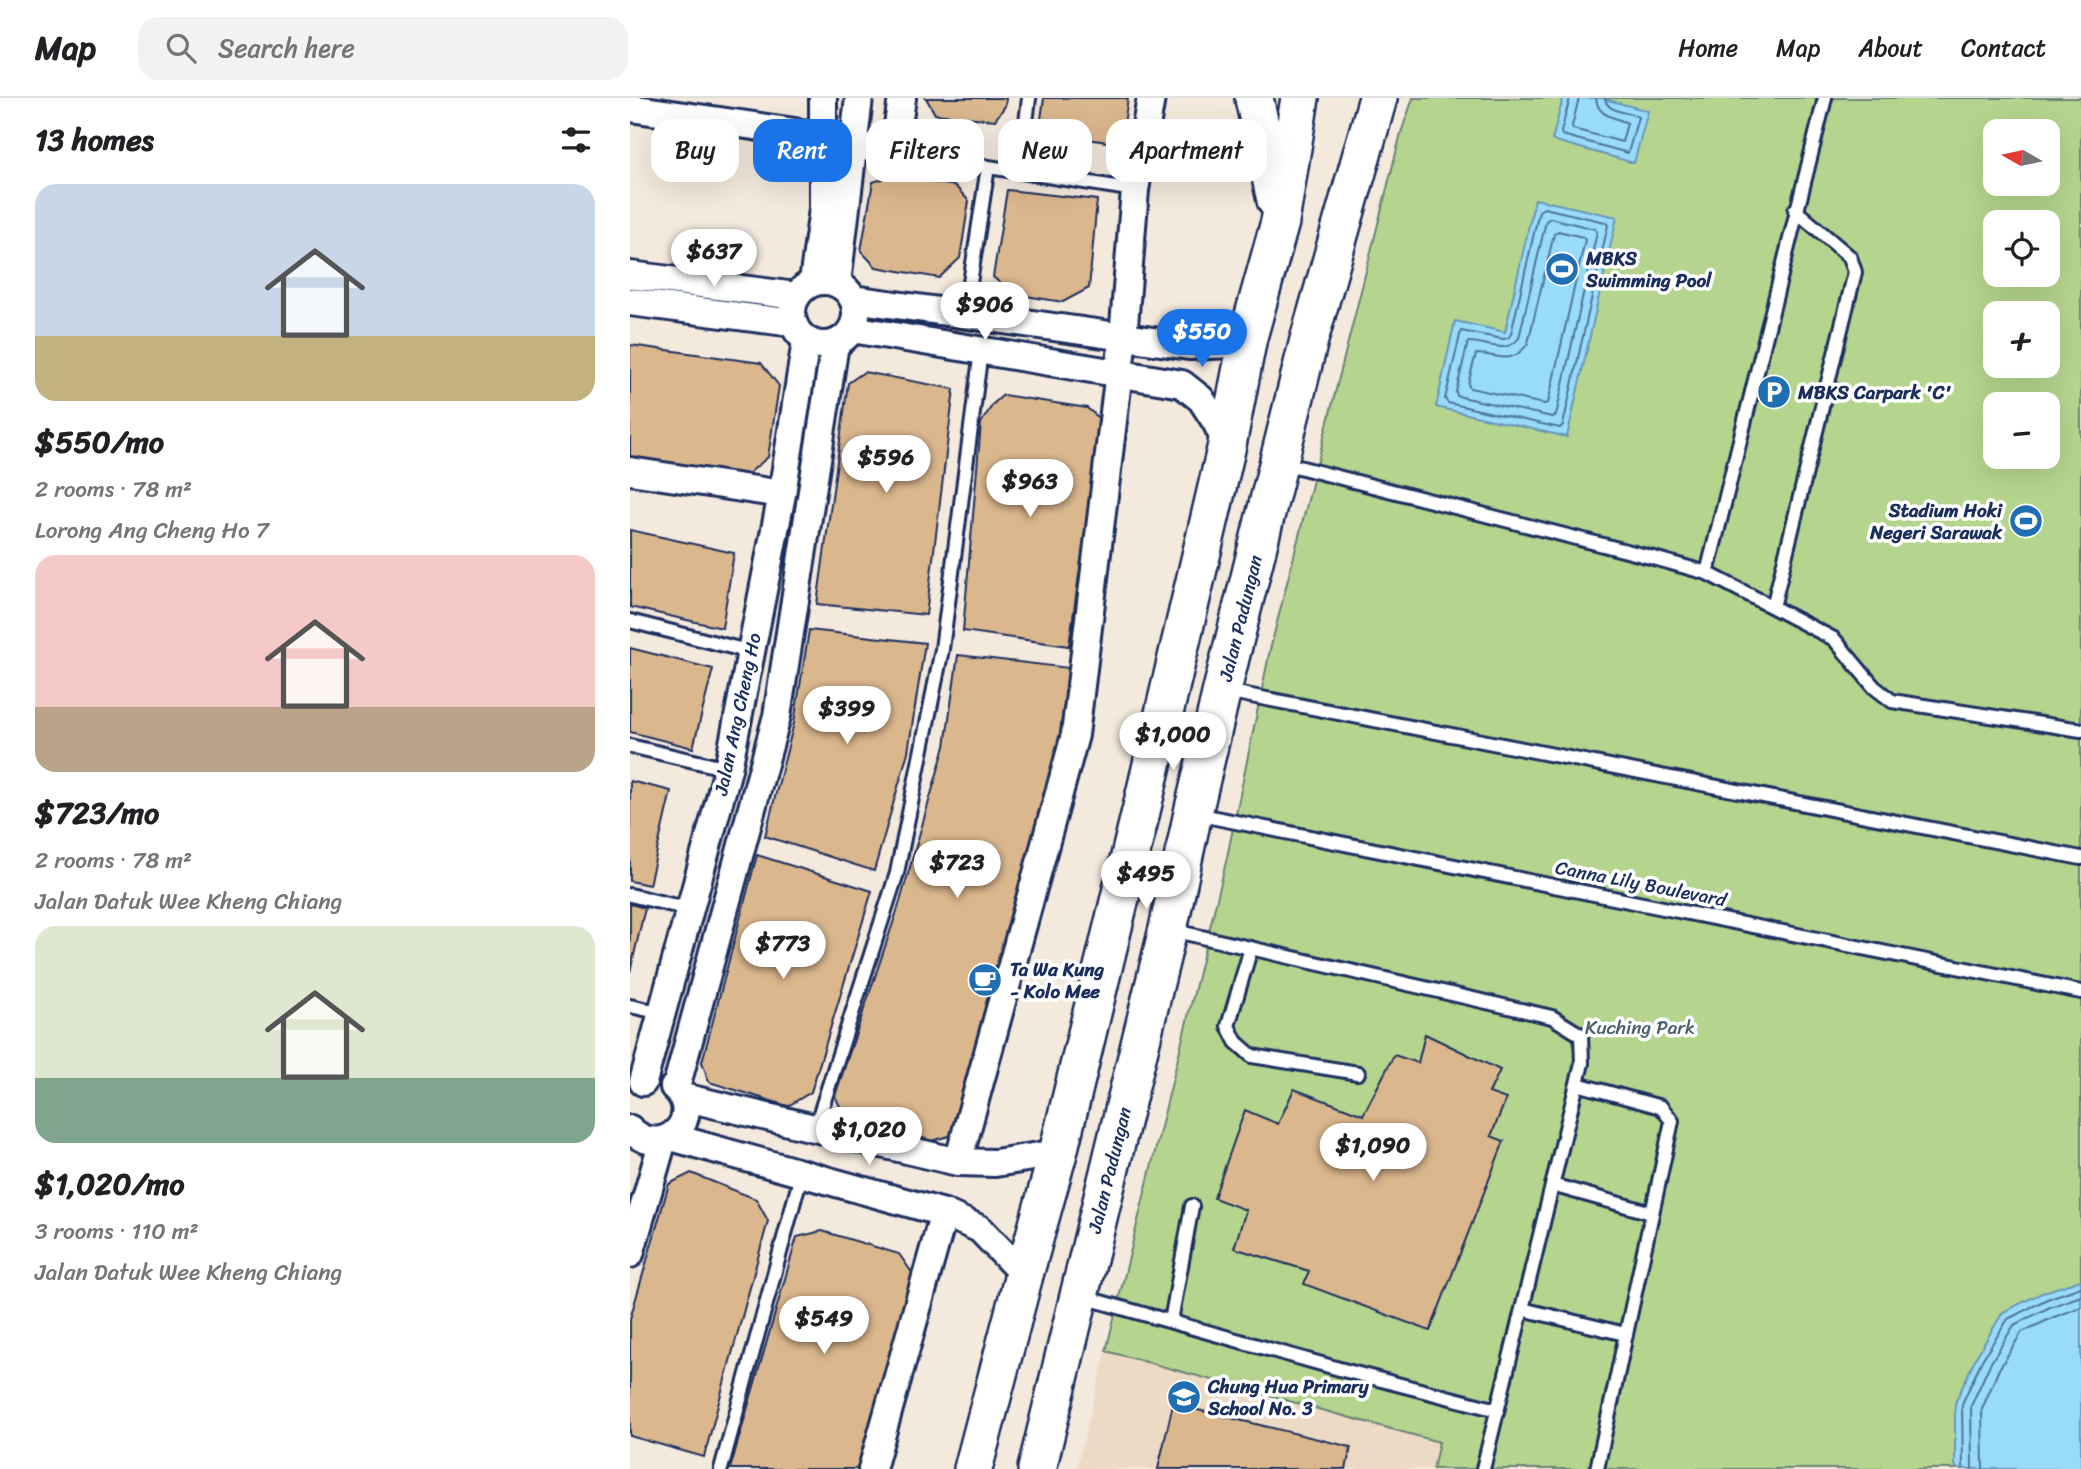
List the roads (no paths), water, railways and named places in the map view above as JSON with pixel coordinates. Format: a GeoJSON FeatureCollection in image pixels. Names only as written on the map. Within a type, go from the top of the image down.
{"type":"FeatureCollection","features":[{"type":"Feature","properties":{"kind":"main road"},"geometry":{"type":"LineString","coordinates":[[1254,98],[1280,222]]}},
{"type":"Feature","properties":{"kind":"main road"},"geometry":{"type":"LineString","coordinates":[[973,1469],[1058,1153],[1227,445],[1248,337],[1280,222],[1300,98]]}},
{"type":"Feature","properties":{"kind":"main road","name":"Jalan Padungan"},"geometry":{"type":"LineString","coordinates":[[1037,1469],[1168,929],[1222,690],[1309,340],[1377,99]]}},
{"type":"Feature","properties":{"kind":"street"},"geometry":{"type":"LineString","coordinates":[[822,119],[823,98]]}},
{"type":"Feature","properties":{"kind":"street"},"geometry":{"type":"LineString","coordinates":[[825,290],[856,309],[855,320],[843,336],[825,346],[815,345],[799,332],[791,314],[825,290],[853,145],[859,98]]}},
{"type":"Feature","properties":{"kind":"street"},"geometry":{"type":"LineString","coordinates":[[899,119],[902,98]]}},
{"type":"Feature","properties":{"kind":"street"},"geometry":{"type":"LineString","coordinates":[[958,1162],[1074,735],[1119,374],[1135,190],[1151,98]]}},
{"type":"Feature","properties":{"kind":"street"},"geometry":{"type":"LineString","coordinates":[[630,108],[753,126]]}},
{"type":"Feature","properties":{"kind":"street"},"geometry":{"type":"LineString","coordinates":[[853,145],[866,147]]}},
{"type":"Feature","properties":{"kind":"street"},"geometry":{"type":"LineString","coordinates":[[823,182],[825,290]]}},
{"type":"Feature","properties":{"kind":"street"},"geometry":{"type":"LineString","coordinates":[[630,275],[825,290],[965,316],[1123,338],[1208,346],[1231,344],[1248,337]]}},
{"type":"Feature","properties":{"kind":"street"},"geometry":{"type":"LineString","coordinates":[[630,302],[799,332]]}},
{"type":"Feature","properties":{"kind":"street","name":"Jalan Ang Cheng Ho"},"geometry":{"type":"LineString","coordinates":[[636,1088],[662,1013],[727,769],[782,494],[799,332]]}},
{"type":"Feature","properties":{"kind":"street"},"geometry":{"type":"LineString","coordinates":[[843,336],[981,351],[1182,384],[1201,398],[1227,445]]}},
{"type":"Feature","properties":{"kind":"street","name":"Jalan Ang Cheng Ho"},"geometry":{"type":"LineString","coordinates":[[667,1139],[683,1123],[686,1114],[679,1092],[777,716],[843,336]]}},
{"type":"Feature","properties":{"kind":"street"},"geometry":{"type":"LineString","coordinates":[[630,471],[782,494]]}},
{"type":"Feature","properties":{"kind":"street"},"geometry":{"type":"LineString","coordinates":[[636,1088],[656,1079],[679,1092],[815,1129],[958,1162],[995,1163],[1058,1153]]}},
{"type":"Feature","properties":{"kind":"street"},"geometry":{"type":"LineString","coordinates":[[630,1129],[637,1136],[649,1141],[667,1139],[802,1172],[944,1213],[980,1229],[1024,1275]]}},
{"type":"Feature","properties":{"kind":"street"},"geometry":{"type":"LineString","coordinates":[[630,1254],[667,1139]]}},
{"type":"Feature","properties":{"kind":"street"},"geometry":{"type":"LineString","coordinates":[[872,1469],[944,1213]]}},
{"type":"Feature","properties":{"kind":"lane"},"geometry":{"type":"LineString","coordinates":[[1026,119],[1029,98]]}},
{"type":"Feature","properties":{"kind":"lane"},"geometry":{"type":"LineString","coordinates":[[1707,573],[1825,98]]}},
{"type":"Feature","properties":{"kind":"lane"},"geometry":{"type":"LineString","coordinates":[[984,166],[998,169]]}},
{"type":"Feature","properties":{"kind":"lane"},"geometry":{"type":"LineString","coordinates":[[965,316],[988,167]]}},
{"type":"Feature","properties":{"kind":"lane"},"geometry":{"type":"LineString","coordinates":[[1084,182],[1135,190]]}},
{"type":"Feature","properties":{"kind":"lane"},"geometry":{"type":"LineString","coordinates":[[1773,607],[1855,272],[1850,257],[1796,210]]}},
{"type":"Feature","properties":{"kind":"lane"},"geometry":{"type":"LineString","coordinates":[[815,1129],[897,873],[942,649],[981,351]]}},
{"type":"Feature","properties":{"kind":"lane"},"geometry":{"type":"LineString","coordinates":[[1279,462],[1707,573],[1834,639],[1874,687],[1892,701],[2081,730]]}},
{"type":"Feature","properties":{"kind":"lane"},"geometry":{"type":"LineString","coordinates":[[630,621],[751,652]]}},
{"type":"Feature","properties":{"kind":"lane"},"geometry":{"type":"LineString","coordinates":[[1222,690],[2081,858]]}},
{"type":"Feature","properties":{"kind":"lane"},"geometry":{"type":"LineString","coordinates":[[630,746],[727,769]]}},
{"type":"Feature","properties":{"kind":"lane","name":"Canna Lily Boulevard"},"geometry":{"type":"LineString","coordinates":[[1193,813],[2081,992]]}},
{"type":"Feature","properties":{"kind":"lane"},"geometry":{"type":"LineString","coordinates":[[630,895],[690,909]]}},
{"type":"Feature","properties":{"kind":"lane"},"geometry":{"type":"LineString","coordinates":[[1168,929],[1552,1017],[1581,1035],[1582,1063],[1483,1469]]}},
{"type":"Feature","properties":{"kind":"lane"},"geometry":{"type":"LineString","coordinates":[[1251,948],[1228,1026],[1236,1042],[1252,1056],[1358,1073]]}},
{"type":"Feature","properties":{"kind":"lane"},"geometry":{"type":"LineString","coordinates":[[630,1006],[662,1013]]}},
{"type":"Feature","properties":{"kind":"lane"},"geometry":{"type":"LineString","coordinates":[[1577,1084],[1661,1108],[1672,1121],[1597,1469]]}},
{"type":"Feature","properties":{"kind":"lane"},"geometry":{"type":"LineString","coordinates":[[721,1469],[802,1172]]}},
{"type":"Feature","properties":{"kind":"lane"},"geometry":{"type":"LineString","coordinates":[[1552,1185],[1652,1213]]}},
{"type":"Feature","properties":{"kind":"lane"},"geometry":{"type":"LineString","coordinates":[[1171,1321],[1192,1206]]}},
{"type":"Feature","properties":{"kind":"lane"},"geometry":{"type":"LineString","coordinates":[[1079,1296],[1497,1410]]}},
{"type":"Feature","properties":{"kind":"lane"},"geometry":{"type":"LineString","coordinates":[[1522,1309],[1625,1334]]}},
{"type":"Feature","properties":{"kind":"water"},"geometry":{"type":"Polygon","coordinates":[[[1563,98],[1601,98],[1648,111],[1634,163],[1552,140],[1563,98]]]}},
{"type":"Feature","properties":{"kind":"water","name":"MBKS Swimming Pool"},"geometry":{"type":"Polygon","coordinates":[[[1535,199],[1617,217],[1567,437],[1436,407],[1455,321],[1505,332],[1535,199]]]}},
{"type":"Feature","properties":{"kind":"water"},"geometry":{"type":"Polygon","coordinates":[[[2081,1280],[2081,1469],[1957,1469],[1955,1403],[1976,1357],[2003,1312],[2044,1292],[2081,1280]]]}},
{"type":"Feature","properties":{"kind":"place","name":"MBKS Swimming Pool"},"geometry":{"type":"Point","coordinates":[1562,269]}},
{"type":"Feature","properties":{"kind":"place","name":"MBKS Carpark 'C'"},"geometry":{"type":"Point","coordinates":[1774,392]}},
{"type":"Feature","properties":{"kind":"place","name":"Stadium Hoki Negeri Sarawak"},"geometry":{"type":"Point","coordinates":[2026,521]}},
{"type":"Feature","properties":{"kind":"place","name":"Ta Wa Kung - Kolo Mee"},"geometry":{"type":"Point","coordinates":[985,980]}},
{"type":"Feature","properties":{"kind":"place","name":"Chung Hua Primary School No. 3"},"geometry":{"type":"Point","coordinates":[1184,1397]}},
{"type":"Feature","properties":{"kind":"park label","name":"Kuching Park"},"geometry":{"type":"Point","coordinates":[1640,1027]}}]}
